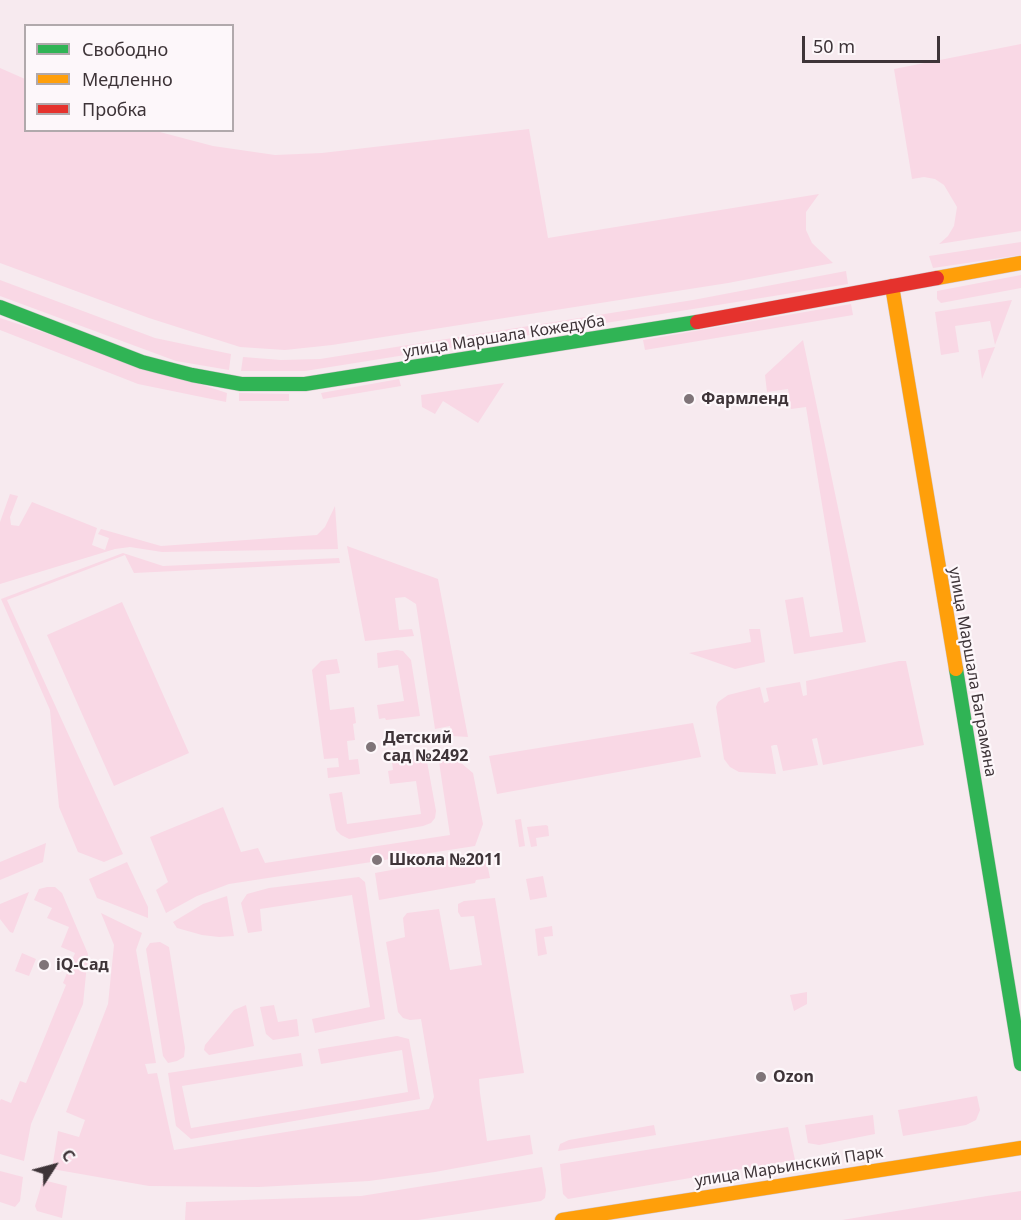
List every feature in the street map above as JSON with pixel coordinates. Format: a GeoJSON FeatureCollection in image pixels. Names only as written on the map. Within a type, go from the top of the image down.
{"type":"FeatureCollection","features":[{"type":"Feature","properties":{"kind":"street","name":"улица Маршала Кожедуба"},"geometry":{"type":"LineString","coordinates":[[0,307],[142,362],[192,375],[241,384],[305,384],[617,336],[1021,263]]}},
{"type":"Feature","properties":{"kind":"street","name":"улица Маршала Баграмяна"},"geometry":{"type":"LineString","coordinates":[[892,286],[1021,1064]]}},
{"type":"Feature","properties":{"kind":"street","name":"улица Марьинский Парк"},"geometry":{"type":"LineString","coordinates":[[562,1220],[1021,1148]]}},
{"type":"Feature","properties":{"kind":"shaded area"},"geometry":{"type":"Polygon","coordinates":[[[1021,44],[1021,231],[939,244],[954,226],[957,207],[944,185],[935,179],[924,177],[912,179],[894,69],[1021,44]]]}},
{"type":"Feature","properties":{"kind":"shaded area"},"geometry":{"type":"Polygon","coordinates":[[[0,68],[24,79],[24,132],[160,132],[213,146],[275,155],[322,153],[529,129],[548,238],[819,194],[806,212],[806,230],[812,243],[833,263],[728,283],[332,345],[285,350],[240,347],[149,318],[0,263],[0,68]]]}},
{"type":"Feature","properties":{"kind":"shaded area"},"geometry":{"type":"Polygon","coordinates":[[[1021,242],[1021,255],[933,268],[929,256],[1021,242]]]}},
{"type":"Feature","properties":{"kind":"shaded area"},"geometry":{"type":"Polygon","coordinates":[[[846,271],[848,284],[305,371],[241,371],[243,357],[281,360],[320,359],[693,300],[846,271]]]}},
{"type":"Feature","properties":{"kind":"shaded area"},"geometry":{"type":"Polygon","coordinates":[[[1021,275],[1021,288],[941,303],[937,299],[937,291],[1021,275]]]}},
{"type":"Feature","properties":{"kind":"shaded area"},"geometry":{"type":"Polygon","coordinates":[[[0,280],[155,338],[231,354],[229,370],[176,361],[0,296],[0,280]]]}},
{"type":"Feature","properties":{"kind":"shaded area"},"geometry":{"type":"Polygon","coordinates":[[[1012,300],[995,345],[990,321],[955,326],[959,352],[941,355],[935,312],[1012,300]]]}},
{"type":"Feature","properties":{"kind":"shaded area"},"geometry":{"type":"Polygon","coordinates":[[[851,304],[853,315],[645,350],[643,340],[851,304]]]}},
{"type":"Feature","properties":{"kind":"shaded area"},"geometry":{"type":"Polygon","coordinates":[[[0,318],[227,393],[226,402],[138,384],[0,330],[0,318]]]}},
{"type":"Feature","properties":{"kind":"shaded area"},"geometry":{"type":"Polygon","coordinates":[[[803,340],[866,642],[794,654],[785,600],[803,597],[810,637],[843,632],[806,407],[791,409],[788,389],[767,392],[765,375],[803,340]]]}},
{"type":"Feature","properties":{"kind":"shaded area"},"geometry":{"type":"Polygon","coordinates":[[[995,347],[982,379],[978,350],[995,347]]]}},
{"type":"Feature","properties":{"kind":"shaded area"},"geometry":{"type":"Polygon","coordinates":[[[399,379],[401,386],[323,399],[321,393],[399,379]]]}},
{"type":"Feature","properties":{"kind":"shaded area"},"geometry":{"type":"Polygon","coordinates":[[[504,383],[478,423],[443,401],[435,414],[422,407],[421,395],[504,383]]]}},
{"type":"Feature","properties":{"kind":"shaded area"},"geometry":{"type":"Polygon","coordinates":[[[239,393],[289,394],[289,401],[239,401],[239,393]]]}},
{"type":"Feature","properties":{"kind":"shaded area"},"geometry":{"type":"Polygon","coordinates":[[[10,494],[18,496],[10,517],[11,525],[19,526],[32,502],[97,528],[92,545],[105,550],[109,538],[98,534],[101,529],[161,546],[317,535],[325,527],[335,506],[338,549],[162,552],[130,547],[115,549],[0,584],[0,522],[10,494]]]}},
{"type":"Feature","properties":{"kind":"shaded area"},"geometry":{"type":"Polygon","coordinates":[[[347,546],[438,579],[468,737],[452,736],[450,726],[435,729],[416,604],[405,597],[395,598],[399,630],[412,629],[414,636],[365,641],[347,546]]]}},
{"type":"Feature","properties":{"kind":"shaded area"},"geometry":{"type":"Polygon","coordinates":[[[123,553],[163,566],[339,558],[340,563],[134,573],[125,555],[7,600],[123,854],[104,862],[78,852],[59,807],[50,710],[1,599],[123,553]]]}},
{"type":"Feature","properties":{"kind":"shaded area"},"geometry":{"type":"Polygon","coordinates":[[[122,602],[189,753],[114,786],[47,635],[122,602]]]}},
{"type":"Feature","properties":{"kind":"shaded area"},"geometry":{"type":"Polygon","coordinates":[[[749,629],[760,629],[765,662],[735,669],[689,653],[751,642],[749,629]]]}},
{"type":"Feature","properties":{"kind":"shaded area"},"geometry":{"type":"Polygon","coordinates":[[[403,651],[411,660],[420,716],[379,719],[377,705],[404,701],[398,665],[378,668],[377,653],[403,651]]]}},
{"type":"Feature","properties":{"kind":"shaded area"},"geometry":{"type":"Polygon","coordinates":[[[337,659],[340,673],[326,675],[330,710],[354,707],[355,740],[347,741],[349,760],[358,759],[360,774],[328,778],[327,768],[339,767],[338,758],[324,759],[312,670],[321,661],[337,659]]]}},
{"type":"Feature","properties":{"kind":"shaded area"},"geometry":{"type":"Polygon","coordinates":[[[906,661],[924,745],[823,765],[817,738],[812,739],[818,765],[783,771],[777,745],[774,745],[771,746],[776,774],[739,772],[730,767],[724,759],[716,707],[718,702],[728,695],[760,687],[764,703],[769,701],[766,688],[800,682],[803,696],[807,695],[806,681],[906,661]]]}},
{"type":"Feature","properties":{"kind":"shaded area"},"geometry":{"type":"Polygon","coordinates":[[[693,723],[701,757],[497,794],[489,756],[693,723]]]}},
{"type":"Feature","properties":{"kind":"shaded area"},"geometry":{"type":"Polygon","coordinates":[[[458,753],[461,763],[473,773],[483,824],[475,846],[229,884],[197,896],[166,913],[156,890],[168,882],[150,837],[223,807],[241,852],[258,848],[265,863],[450,835],[438,755],[458,753]]]}},
{"type":"Feature","properties":{"kind":"shaded area"},"geometry":{"type":"Polygon","coordinates":[[[426,756],[436,811],[431,823],[349,839],[336,830],[329,794],[342,792],[347,824],[421,814],[416,781],[390,784],[388,771],[393,770],[392,762],[426,756]]]}},
{"type":"Feature","properties":{"kind":"shaded area"},"geometry":{"type":"Polygon","coordinates":[[[521,819],[525,846],[519,847],[515,820],[521,819]]]}},
{"type":"Feature","properties":{"kind":"shaded area"},"geometry":{"type":"Polygon","coordinates":[[[546,825],[549,836],[536,838],[537,846],[531,847],[527,827],[546,825]]]}},
{"type":"Feature","properties":{"kind":"shaded area"},"geometry":{"type":"Polygon","coordinates":[[[46,843],[43,862],[0,880],[0,862],[46,843]]]}},
{"type":"Feature","properties":{"kind":"shaded area"},"geometry":{"type":"Polygon","coordinates":[[[485,853],[490,878],[476,880],[475,883],[379,900],[375,873],[485,853]]]}},
{"type":"Feature","properties":{"kind":"shaded area"},"geometry":{"type":"Polygon","coordinates":[[[127,862],[148,907],[148,918],[97,898],[89,879],[127,862]]]}},
{"type":"Feature","properties":{"kind":"shaded area"},"geometry":{"type":"Polygon","coordinates":[[[543,876],[547,897],[530,900],[526,879],[543,876]]]}},
{"type":"Feature","properties":{"kind":"shaded area"},"geometry":{"type":"Polygon","coordinates":[[[359,877],[365,882],[385,1019],[315,1033],[312,1019],[370,1007],[352,895],[260,909],[262,931],[248,933],[241,903],[247,894],[269,888],[359,877]]]}},
{"type":"Feature","properties":{"kind":"shaded area"},"geometry":{"type":"Polygon","coordinates":[[[55,887],[62,893],[88,954],[83,1004],[31,1124],[24,1161],[0,1154],[0,1101],[1,1099],[11,1103],[20,1081],[26,1083],[66,985],[63,983],[75,953],[61,947],[69,927],[47,918],[52,908],[34,900],[39,889],[55,887]]]}},
{"type":"Feature","properties":{"kind":"shaded area"},"geometry":{"type":"Polygon","coordinates":[[[29,892],[13,933],[10,932],[0,919],[0,904],[29,892]]]}},
{"type":"Feature","properties":{"kind":"shaded area"},"geometry":{"type":"Polygon","coordinates":[[[227,896],[234,936],[202,935],[177,928],[173,922],[203,904],[227,896]]]}},
{"type":"Feature","properties":{"kind":"shaded area"},"geometry":{"type":"Polygon","coordinates":[[[495,898],[524,1073],[479,1079],[487,1141],[530,1135],[533,1154],[435,1172],[369,1181],[259,1187],[149,1186],[52,1169],[58,1131],[79,1137],[85,1120],[66,1112],[108,1004],[114,945],[101,913],[142,933],[136,950],[156,1063],[145,1064],[148,1074],[157,1073],[174,1150],[429,1109],[434,1097],[421,1019],[403,1018],[398,1012],[386,942],[405,937],[403,918],[407,913],[439,909],[450,970],[482,965],[474,916],[461,917],[458,904],[464,901],[495,898]]]}},
{"type":"Feature","properties":{"kind":"shaded area"},"geometry":{"type":"Polygon","coordinates":[[[552,926],[553,936],[544,937],[547,954],[538,956],[535,929],[552,926]]]}},
{"type":"Feature","properties":{"kind":"shaded area"},"geometry":{"type":"Polygon","coordinates":[[[160,942],[169,947],[185,1048],[184,1057],[168,1063],[163,1056],[146,949],[150,943],[160,942]]]}},
{"type":"Feature","properties":{"kind":"shaded area"},"geometry":{"type":"Polygon","coordinates":[[[22,953],[36,959],[29,976],[15,971],[22,953]]]}},
{"type":"Feature","properties":{"kind":"shaded area"},"geometry":{"type":"Polygon","coordinates":[[[807,992],[807,1004],[794,1011],[790,995],[807,992]]]}},
{"type":"Feature","properties":{"kind":"shaded area"},"geometry":{"type":"Polygon","coordinates":[[[246,1005],[254,1046],[209,1055],[204,1050],[205,1045],[234,1010],[246,1005]]]}},
{"type":"Feature","properties":{"kind":"shaded area"},"geometry":{"type":"Polygon","coordinates":[[[274,1005],[278,1022],[297,1019],[299,1036],[273,1040],[266,1034],[260,1007],[274,1005]]]}},
{"type":"Feature","properties":{"kind":"shaded area"},"geometry":{"type":"Polygon","coordinates":[[[397,1036],[409,1039],[420,1099],[191,1139],[176,1126],[168,1073],[301,1053],[303,1066],[182,1086],[191,1128],[408,1092],[402,1050],[321,1064],[318,1049],[397,1036]]]}},
{"type":"Feature","properties":{"kind":"shaded area"},"geometry":{"type":"Polygon","coordinates":[[[977,1096],[980,1110],[976,1120],[966,1125],[903,1136],[898,1110],[977,1096]]]}},
{"type":"Feature","properties":{"kind":"shaded area"},"geometry":{"type":"Polygon","coordinates":[[[873,1115],[875,1134],[819,1145],[808,1143],[805,1125],[873,1115]]]}},
{"type":"Feature","properties":{"kind":"shaded area"},"geometry":{"type":"Polygon","coordinates":[[[654,1125],[656,1135],[558,1151],[560,1144],[569,1140],[654,1125]]]}},
{"type":"Feature","properties":{"kind":"shaded area"},"geometry":{"type":"Polygon","coordinates":[[[788,1127],[795,1160],[568,1199],[563,1194],[560,1164],[788,1127]]]}},
{"type":"Feature","properties":{"kind":"shaded area"},"geometry":{"type":"Polygon","coordinates":[[[542,1167],[546,1190],[545,1198],[541,1201],[418,1220],[185,1220],[186,1202],[361,1196],[542,1167]]]}},
{"type":"Feature","properties":{"kind":"shaded area"},"geometry":{"type":"Polygon","coordinates":[[[0,1171],[23,1177],[20,1201],[15,1207],[0,1202],[0,1171]]]}},
{"type":"Feature","properties":{"kind":"shaded area"},"geometry":{"type":"Polygon","coordinates":[[[43,1180],[67,1186],[62,1218],[37,1211],[35,1206],[43,1180]]]}},
{"type":"Feature","properties":{"kind":"shaded area"},"geometry":{"type":"Polygon","coordinates":[[[1021,1191],[1021,1220],[842,1220],[987,1196],[1021,1191]]]}},
{"type":"Feature","properties":{"kind":"traffic: fast"},"geometry":{"type":"LineString","coordinates":[[0,307],[142,362],[192,375],[241,384],[305,384],[697,322]]}},
{"type":"Feature","properties":{"kind":"traffic: fast"},"geometry":{"type":"LineString","coordinates":[[956,669],[1021,1064]]}},
{"type":"Feature","properties":{"kind":"traffic: slow"},"geometry":{"type":"LineString","coordinates":[[937,278],[1021,263]]}},
{"type":"Feature","properties":{"kind":"traffic: slow"},"geometry":{"type":"LineString","coordinates":[[892,286],[956,669]]}},
{"type":"Feature","properties":{"kind":"traffic: slow"},"geometry":{"type":"LineString","coordinates":[[562,1220],[1021,1148]]}},
{"type":"Feature","properties":{"kind":"traffic: jam"},"geometry":{"type":"LineString","coordinates":[[697,322],[937,278]]}},
{"type":"Feature","properties":{"kind":"place","name":"Фармленд"},"geometry":{"type":"Point","coordinates":[689,399]}},
{"type":"Feature","properties":{"kind":"place","name":"Детский сад №2492"},"geometry":{"type":"Point","coordinates":[371,747]}},
{"type":"Feature","properties":{"kind":"place","name":"Школа №2011"},"geometry":{"type":"Point","coordinates":[377,860]}},
{"type":"Feature","properties":{"kind":"place","name":"iQ-Сад"},"geometry":{"type":"Point","coordinates":[44,965]}},
{"type":"Feature","properties":{"kind":"place","name":"Ozon"},"geometry":{"type":"Point","coordinates":[761,1077]}}]}
